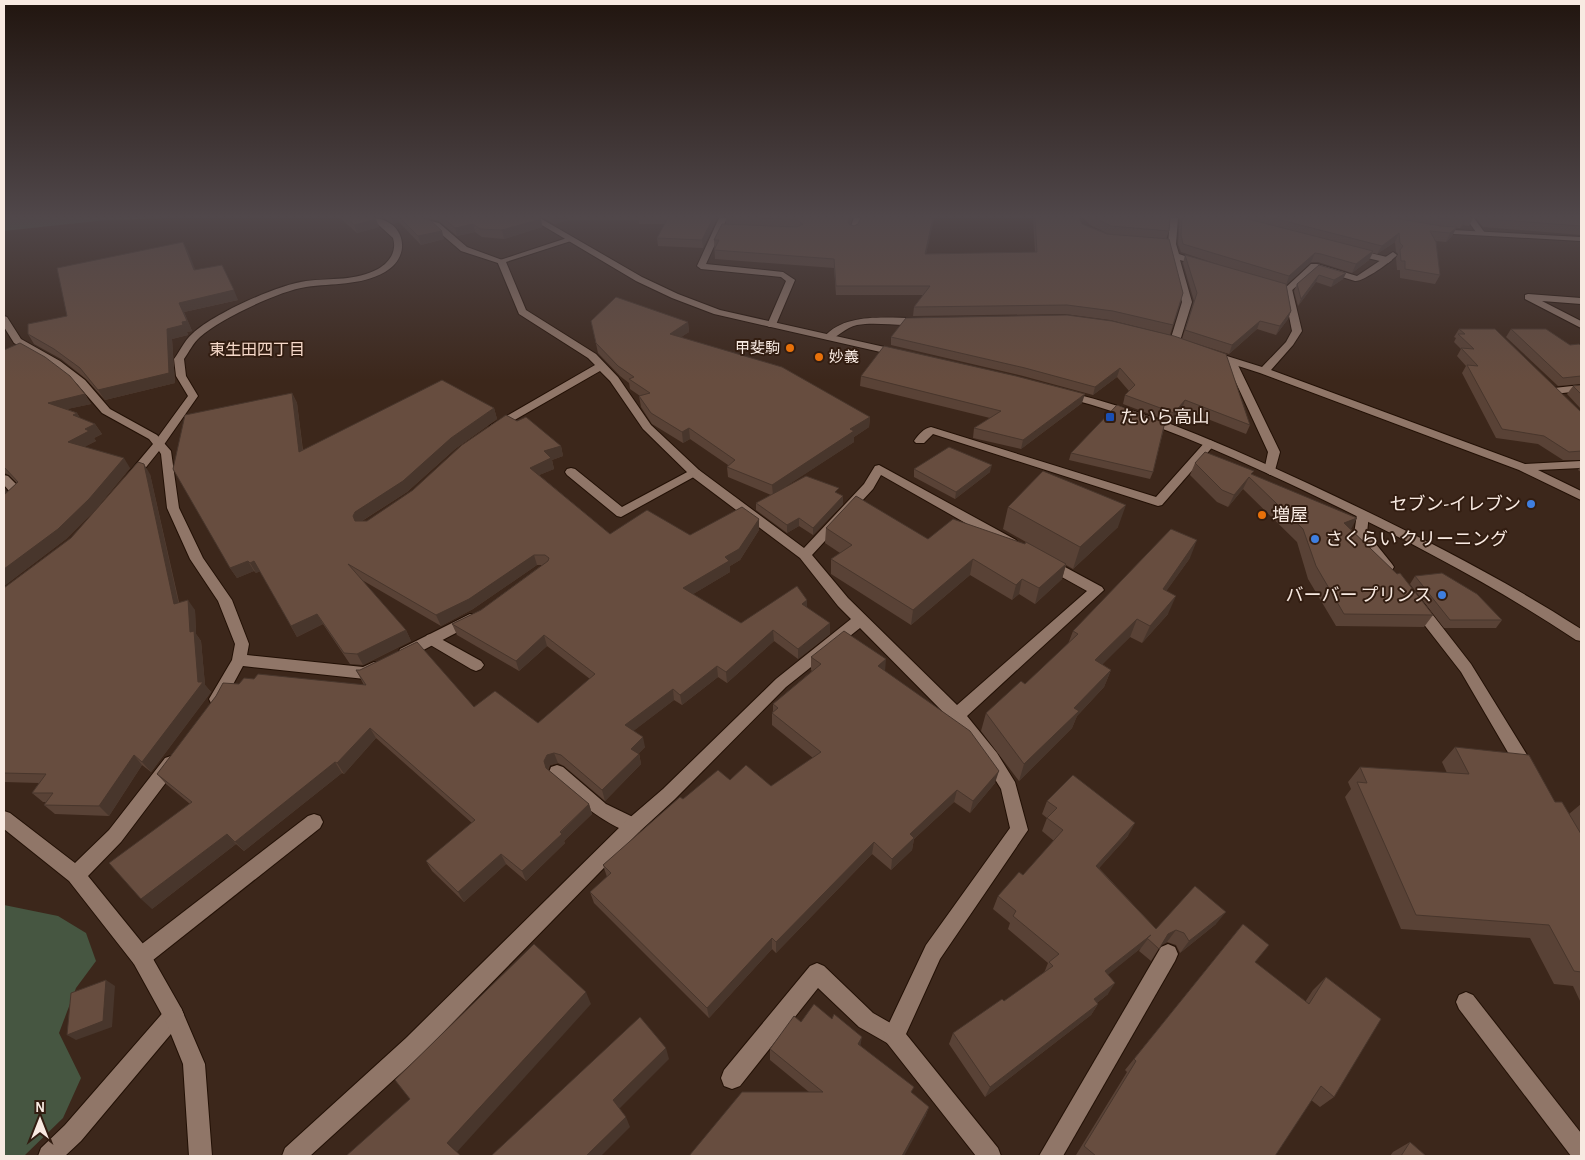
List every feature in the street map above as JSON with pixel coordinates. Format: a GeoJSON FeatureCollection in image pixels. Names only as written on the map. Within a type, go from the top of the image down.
{"type":"FeatureCollection","features":[{"type":"Feature","properties":{"kind":"street"},"geometry":{"type":"LineString","coordinates":[[123,488],[159,444],[193,396],[181,376],[179,360],[194,336],[218,321],[272,296],[304,284],[342,283],[376,272]]}},
{"type":"Feature","properties":{"kind":"street"},"geometry":{"type":"LineString","coordinates":[[506,272],[522,312],[592,356],[614,379],[647,427],[695,473],[805,555],[860,620],[957,715],[991,758],[1009,787],[1019,830],[933,952],[894,1036]]}},
{"type":"Feature","properties":{"kind":"street"},"geometry":{"type":"LineString","coordinates":[[627,272],[675,296],[717,312],[906,355]]}},
{"type":"Feature","properties":{"kind":"street"},"geometry":{"type":"LineString","coordinates":[[757,272],[783,275],[791,280],[772,325]]}},
{"type":"Feature","properties":{"kind":"street"},"geometry":{"type":"LineString","coordinates":[[1175,341],[1187,302],[1179,272]]}},
{"type":"Feature","properties":{"kind":"street"},"geometry":{"type":"LineString","coordinates":[[1288,289],[1307,272]]}},
{"type":"Feature","properties":{"kind":"street"},"geometry":{"type":"LineString","coordinates":[[1335,272],[1358,279],[1366,272]]}},
{"type":"Feature","properties":{"kind":"street"},"geometry":{"type":"LineString","coordinates":[[1260,281],[1288,289]]}},
{"type":"Feature","properties":{"kind":"street"},"geometry":{"type":"LineString","coordinates":[[1264,371],[1290,343],[1297,331],[1288,289]]}},
{"type":"Feature","properties":{"kind":"street"},"geometry":{"type":"LineString","coordinates":[[1581,301],[1528,297],[1581,325]]}},
{"type":"Feature","properties":{"kind":"street"},"geometry":{"type":"LineString","coordinates":[[4,320],[17,341],[56,363],[81,382],[106,411],[153,437],[167,453],[173,508],[197,559],[225,600],[242,644],[239,660],[211,708]]}},
{"type":"Feature","properties":{"kind":"street"},"geometry":{"type":"LineString","coordinates":[[829,337],[843,326],[858,322],[934,321]]}},
{"type":"Feature","properties":{"kind":"street"},"geometry":{"type":"LineString","coordinates":[[1203,351],[1264,371],[1523,468],[1581,496]]}},
{"type":"Feature","properties":{"kind":"street"},"geometry":{"type":"LineString","coordinates":[[1231,361],[1274,452],[1270,470]]}},
{"type":"Feature","properties":{"kind":"street"},"geometry":{"type":"LineString","coordinates":[[482,436],[505,420],[601,366]]}},
{"type":"Feature","properties":{"kind":"street"},"geometry":{"type":"LineString","coordinates":[[1568,404],[1550,387],[1581,388]]}},
{"type":"Feature","properties":{"kind":"street"},"geometry":{"type":"LineString","coordinates":[[1056,392],[1118,408],[1210,443],[1270,470],[1441,552],[1550,615],[1581,636]]}},
{"type":"Feature","properties":{"kind":"street"},"geometry":{"type":"LineString","coordinates":[[920,441],[931,430],[1158,502],[1210,443]]}},
{"type":"Feature","properties":{"kind":"street"},"geometry":{"type":"LineString","coordinates":[[1523,468],[1581,464]]}},
{"type":"Feature","properties":{"kind":"street"},"geometry":{"type":"LineString","coordinates":[[805,555],[869,486],[879,469],[1097,590],[957,715]]}},
{"type":"Feature","properties":{"kind":"street"},"geometry":{"type":"LineString","coordinates":[[571,472],[621,513],[695,473]]}},
{"type":"Feature","properties":{"kind":"street"},"geometry":{"type":"LineString","coordinates":[[4,479],[18,492],[4,503]]}},
{"type":"Feature","properties":{"kind":"street"},"geometry":{"type":"LineString","coordinates":[[1363,514],[1360,534],[1396,578]]}},
{"type":"Feature","properties":{"kind":"street"},"geometry":{"type":"LineString","coordinates":[[1407,592],[1466,668],[1534,781]]}},
{"type":"Feature","properties":{"kind":"street"},"geometry":{"type":"LineString","coordinates":[[239,660],[365,673],[479,614]]}},
{"type":"Feature","properties":{"kind":"street"},"geometry":{"type":"LineString","coordinates":[[294,1156],[414,1046],[633,826],[669,794],[781,683],[860,620]]}},
{"type":"Feature","properties":{"kind":"street"},"geometry":{"type":"LineString","coordinates":[[432,639],[476,665]]}},
{"type":"Feature","properties":{"kind":"street"},"geometry":{"type":"LineString","coordinates":[[76,875],[115,836],[179,752]]}},
{"type":"Feature","properties":{"kind":"street"},"geometry":{"type":"LineString","coordinates":[[558,772],[600,810],[633,826]]}},
{"type":"Feature","properties":{"kind":"street"},"geometry":{"type":"LineString","coordinates":[[4,819],[76,875],[141,957],[174,1014],[194,1064],[201,1156]]}},
{"type":"Feature","properties":{"kind":"street"},"geometry":{"type":"LineString","coordinates":[[141,957],[314,822]]}},
{"type":"Feature","properties":{"kind":"street"},"geometry":{"type":"LineString","coordinates":[[1050,1156],[1168,954]]}},
{"type":"Feature","properties":{"kind":"street"},"geometry":{"type":"LineString","coordinates":[[732,1078],[817,973],[866,1020],[894,1036],[990,1156]]}},
{"type":"Feature","properties":{"kind":"street"},"geometry":{"type":"LineString","coordinates":[[1466,1002],[1581,1152]]}},
{"type":"Feature","properties":{"kind":"street"},"geometry":{"type":"LineString","coordinates":[[49,1156],[73,1132],[174,1014]]}},
{"type":"Feature","properties":{"kind":"green space"},"geometry":{"type":"Polygon","coordinates":[[[4,905],[58,916],[86,933],[96,961],[76,988],[59,1033],[81,1078],[63,1118],[24,1156],[4,1156],[4,905]]]}},
{"type":"Feature","properties":{"kind":"building"},"geometry":{"type":"Polygon","coordinates":[[[58,272],[225,272],[234,290],[179,303],[187,321],[182,322],[183,325],[167,329],[169,373],[98,390],[80,368],[54,349],[28,334],[28,324],[67,316],[58,272]]]}},
{"type":"Feature","properties":{"kind":"building"},"geometry":{"type":"Polygon","coordinates":[[[835,272],[1178,272],[1183,293],[1173,325],[1113,311],[1067,305],[914,307],[930,286],[836,286],[835,272]]]}},
{"type":"Feature","properties":{"kind":"building"},"geometry":{"type":"Polygon","coordinates":[[[1190,272],[1245,272],[1286,284],[1291,311],[1280,326],[1260,321],[1232,345],[1185,330],[1197,293],[1190,272]]]}},
{"type":"Feature","properties":{"kind":"building"},"geometry":{"type":"Polygon","coordinates":[[[1276,272],[1293,272],[1289,276],[1276,272]]]}},
{"type":"Feature","properties":{"kind":"building"},"geometry":{"type":"Polygon","coordinates":[[[1311,272],[1346,273],[1334,280],[1319,275],[1301,299],[1297,284],[1311,272]]]}},
{"type":"Feature","properties":{"kind":"building"},"geometry":{"type":"Polygon","coordinates":[[[1423,272],[1440,272],[1440,275],[1423,272]]]}},
{"type":"Feature","properties":{"kind":"building"},"geometry":{"type":"Polygon","coordinates":[[[616,297],[688,322],[670,334],[782,367],[870,417],[850,429],[854,431],[772,485],[727,467],[735,460],[689,428],[682,432],[651,413],[639,396],[650,393],[629,379],[634,377],[618,366],[596,343],[591,321],[616,297]]]}},
{"type":"Feature","properties":{"kind":"building"},"geometry":{"type":"Polygon","coordinates":[[[1067,315],[1112,321],[1174,336],[1226,354],[1250,425],[1185,400],[1174,413],[1125,395],[1135,385],[1120,368],[1095,387],[1025,368],[891,337],[906,318],[1067,315]]]}},
{"type":"Feature","properties":{"kind":"building"},"geometry":{"type":"Polygon","coordinates":[[[1459,329],[1495,329],[1581,412],[1581,451],[1569,452],[1544,436],[1502,429],[1467,365],[1478,366],[1461,348],[1474,349],[1458,334],[1465,334],[1459,329]]]}},
{"type":"Feature","properties":{"kind":"building"},"geometry":{"type":"Polygon","coordinates":[[[1511,329],[1546,329],[1570,345],[1579,344],[1581,346],[1581,376],[1563,378],[1511,329]]]}},
{"type":"Feature","properties":{"kind":"building"},"geometry":{"type":"Polygon","coordinates":[[[20,343],[45,357],[70,376],[85,394],[48,403],[77,413],[73,415],[95,424],[85,429],[89,431],[68,442],[124,458],[89,499],[58,529],[4,569],[4,495],[18,482],[4,467],[4,350],[20,343]]]}},
{"type":"Feature","properties":{"kind":"building"},"geometry":{"type":"Polygon","coordinates":[[[884,346],[1085,394],[1023,440],[974,428],[1001,411],[861,376],[884,346]]]}},
{"type":"Feature","properties":{"kind":"building"},"geometry":{"type":"Polygon","coordinates":[[[442,380],[494,408],[451,438],[403,481],[355,512],[353,516],[355,521],[367,521],[413,490],[462,445],[506,415],[517,421],[526,417],[561,446],[544,451],[551,458],[530,468],[610,534],[647,510],[690,535],[742,507],[759,519],[739,549],[725,557],[729,561],[683,588],[741,623],[797,586],[807,600],[802,604],[830,623],[798,649],[773,630],[726,672],[717,666],[680,695],[673,689],[625,725],[643,737],[631,749],[639,754],[602,790],[561,755],[554,753],[547,755],[544,761],[546,768],[589,804],[560,832],[562,834],[522,871],[501,854],[458,892],[426,861],[475,820],[370,728],[337,763],[335,762],[235,842],[227,834],[141,899],[109,863],[192,802],[157,774],[216,696],[223,683],[239,684],[244,678],[254,679],[258,674],[366,685],[356,670],[360,670],[417,642],[474,707],[495,691],[538,723],[595,674],[544,635],[516,661],[452,624],[481,610],[548,561],[549,558],[545,555],[534,555],[469,599],[436,615],[348,564],[406,630],[357,654],[344,653],[317,614],[291,626],[254,561],[250,563],[248,561],[230,568],[173,469],[185,415],[292,393],[299,452],[442,380]]]}},
{"type":"Feature","properties":{"kind":"building"},"geometry":{"type":"Polygon","coordinates":[[[1581,385],[1581,394],[1573,386],[1581,385]]]}},
{"type":"Feature","properties":{"kind":"building"},"geometry":{"type":"Polygon","coordinates":[[[1117,405],[1166,423],[1153,472],[1071,453],[1117,405]]]}},
{"type":"Feature","properties":{"kind":"building"},"geometry":{"type":"Polygon","coordinates":[[[949,447],[992,465],[956,492],[914,469],[949,447]]]}},
{"type":"Feature","properties":{"kind":"building"},"geometry":{"type":"Polygon","coordinates":[[[1205,452],[1254,471],[1251,474],[1357,518],[1344,523],[1397,574],[1400,573],[1433,615],[1344,614],[1316,566],[1303,529],[1249,477],[1234,495],[1222,490],[1195,463],[1205,452]]]}},
{"type":"Feature","properties":{"kind":"building"},"geometry":{"type":"Polygon","coordinates":[[[138,462],[144,464],[174,604],[188,600],[190,632],[194,631],[198,682],[203,682],[142,762],[134,755],[99,806],[44,805],[53,793],[32,793],[46,774],[4,773],[4,588],[71,538],[138,462]]]}},
{"type":"Feature","properties":{"kind":"building"},"geometry":{"type":"Polygon","coordinates":[[[1043,471],[1126,505],[1080,547],[1008,507],[1043,471]]]}},
{"type":"Feature","properties":{"kind":"building"},"geometry":{"type":"Polygon","coordinates":[[[806,476],[839,488],[835,492],[843,496],[813,528],[799,518],[787,525],[756,503],[806,476]]]}},
{"type":"Feature","properties":{"kind":"building"},"geometry":{"type":"Polygon","coordinates":[[[856,496],[928,539],[953,519],[1025,544],[1026,542],[1066,564],[1039,588],[1022,579],[1016,585],[973,559],[913,610],[831,559],[852,545],[826,528],[856,496]]]}},
{"type":"Feature","properties":{"kind":"building"},"geometry":{"type":"Polygon","coordinates":[[[1171,529],[1197,540],[1163,589],[1176,596],[1150,626],[1137,619],[1095,660],[1111,670],[1074,708],[1079,711],[1024,764],[986,713],[1021,681],[1025,684],[1078,634],[1073,631],[1171,529]]]}},
{"type":"Feature","properties":{"kind":"building"},"geometry":{"type":"Polygon","coordinates":[[[1442,573],[1477,594],[1502,620],[1450,620],[1415,576],[1442,573]]]}},
{"type":"Feature","properties":{"kind":"building"},"geometry":{"type":"Polygon","coordinates":[[[844,631],[886,659],[878,666],[970,731],[999,771],[973,801],[957,790],[910,834],[914,838],[892,859],[874,842],[776,942],[772,938],[707,1008],[590,892],[611,873],[603,865],[680,797],[683,799],[718,770],[730,780],[746,765],[771,786],[821,752],[772,713],[778,708],[773,704],[821,664],[811,657],[844,631]]]}},
{"type":"Feature","properties":{"kind":"building"},"geometry":{"type":"Polygon","coordinates":[[[1455,747],[1529,755],[1555,802],[1562,802],[1581,834],[1581,972],[1574,971],[1549,925],[1416,915],[1357,782],[1367,783],[1360,767],[1469,774],[1455,747]]]}},
{"type":"Feature","properties":{"kind":"building"},"geometry":{"type":"Polygon","coordinates":[[[1073,775],[1135,823],[1096,866],[1156,929],[1195,886],[1226,912],[1189,941],[1184,933],[1176,930],[1168,934],[1159,949],[1147,938],[1105,971],[1115,983],[1094,999],[1098,1004],[990,1087],[953,1033],[1002,999],[1004,1001],[1053,966],[1049,962],[1059,954],[1013,916],[1016,911],[998,896],[1019,872],[1023,875],[1063,830],[1047,818],[1057,808],[1047,801],[1073,775]]]}},
{"type":"Feature","properties":{"kind":"building"},"geometry":{"type":"Polygon","coordinates":[[[1243,924],[1269,945],[1255,962],[1309,1004],[1326,977],[1381,1019],[1334,1097],[1321,1086],[1275,1156],[1096,1156],[1084,1146],[1136,1061],[1134,1059],[1243,924]]]}},
{"type":"Feature","properties":{"kind":"building"},"geometry":{"type":"Polygon","coordinates":[[[534,944],[586,992],[447,1143],[461,1156],[346,1156],[410,1099],[395,1080],[534,944]]]}},
{"type":"Feature","properties":{"kind":"building"},"geometry":{"type":"Polygon","coordinates":[[[106,980],[103,1021],[67,1035],[71,993],[106,980]]]}},
{"type":"Feature","properties":{"kind":"building"},"geometry":{"type":"Polygon","coordinates":[[[814,1004],[832,1019],[834,1014],[862,1037],[858,1044],[914,1087],[911,1092],[929,1107],[902,1156],[689,1156],[742,1092],[823,1092],[770,1049],[794,1016],[801,1022],[814,1004]]]}},
{"type":"Feature","properties":{"kind":"building"},"geometry":{"type":"Polygon","coordinates":[[[640,1017],[666,1048],[613,1100],[626,1117],[586,1156],[491,1156],[640,1017]]]}},
{"type":"Feature","properties":{"kind":"building"},"geometry":{"type":"Polygon","coordinates":[[[1410,1142],[1426,1156],[1401,1156],[1410,1142]]]}},
{"type":"Feature","properties":{"kind":"place","name":"甲斐駒"},"geometry":{"type":"Point","coordinates":[790,348]}},
{"type":"Feature","properties":{"kind":"place","name":"妙義"},"geometry":{"type":"Point","coordinates":[819,357]}},
{"type":"Feature","properties":{"kind":"place","name":"たいら高山"},"geometry":{"type":"Point","coordinates":[1110,417]}},
{"type":"Feature","properties":{"kind":"place","name":"セブン-イレブン"},"geometry":{"type":"Point","coordinates":[1531,504]}},
{"type":"Feature","properties":{"kind":"place","name":"増屋"},"geometry":{"type":"Point","coordinates":[1262,515]}},
{"type":"Feature","properties":{"kind":"place","name":"さくらい クリーニング"},"geometry":{"type":"Point","coordinates":[1315,539]}},
{"type":"Feature","properties":{"kind":"place","name":"バーバー プリンス"},"geometry":{"type":"Point","coordinates":[1442,595]}},
{"type":"Feature","properties":{"kind":"district","name":"東生田四丁目"},"geometry":{"type":"Point","coordinates":[257,349]}}]}
